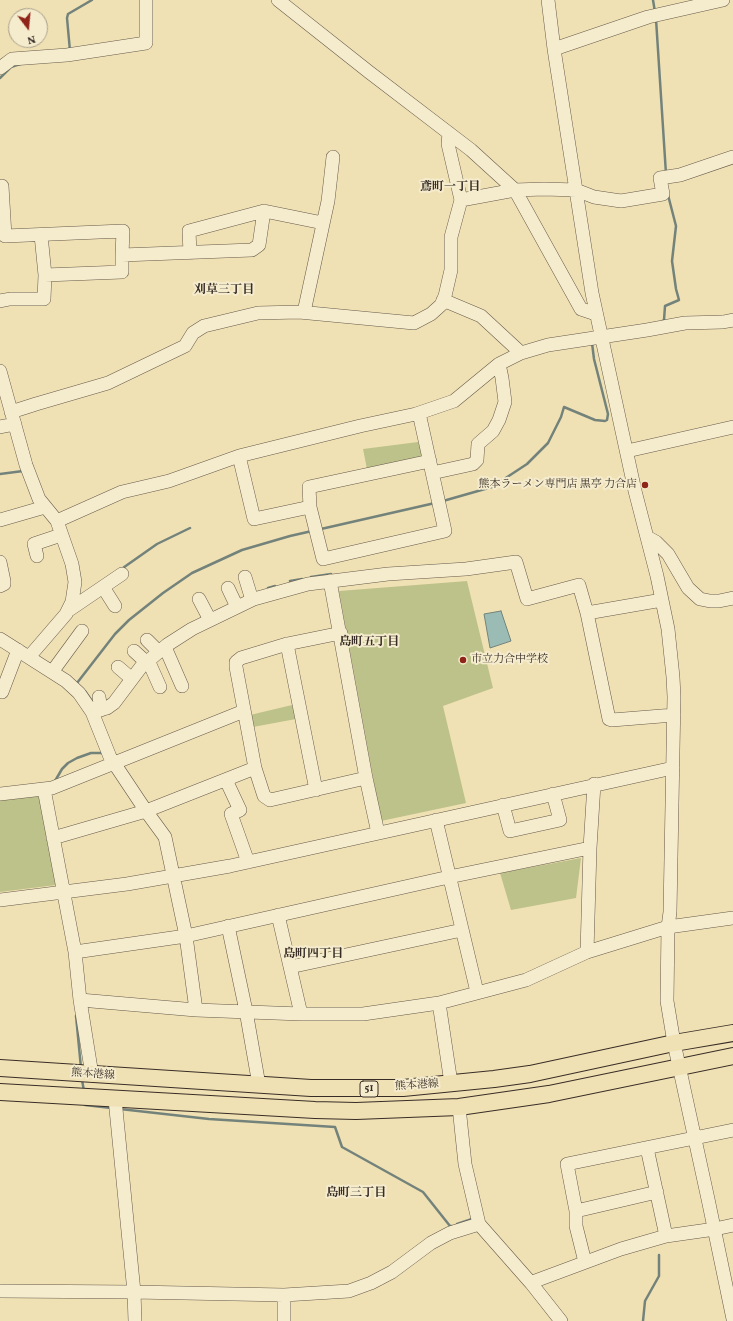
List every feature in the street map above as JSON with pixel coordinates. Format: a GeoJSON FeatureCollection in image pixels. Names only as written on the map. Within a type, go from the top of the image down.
{"type":"FeatureCollection","features":[{"type":"Feature","properties":{"kind":"main road","name":"熊本港線"},"geometry":{"type":"LineString","coordinates":[[0,1068],[311,1088],[404,1088],[530,1074],[674,1043],[733,1033]]}},
{"type":"Feature","properties":{"kind":"main road","name":"熊本港線"},"geometry":{"type":"LineString","coordinates":[[0,1092],[315,1110],[356,1111],[459,1107],[549,1094],[733,1056]]}},
{"type":"Feature","properties":{"kind":"street"},"geometry":{"type":"LineString","coordinates":[[0,68],[12,59],[67,55],[146,43],[146,0]]}},
{"type":"Feature","properties":{"kind":"street"},"geometry":{"type":"LineString","coordinates":[[278,0],[471,150],[515,190],[581,309],[596,314]]}},
{"type":"Feature","properties":{"kind":"street"},"geometry":{"type":"LineString","coordinates":[[548,0],[554,50],[596,314],[662,600],[672,662],[674,715],[670,912],[668,927],[666,1001],[733,1319]]}},
{"type":"Feature","properties":{"kind":"street"},"geometry":{"type":"LineString","coordinates":[[554,50],[648,17],[723,0]]}},
{"type":"Feature","properties":{"kind":"street"},"geometry":{"type":"LineString","coordinates":[[0,428],[36,404],[108,383],[185,346],[193,333],[204,326],[258,313],[304,312],[414,323],[432,314],[441,305],[446,296],[451,270],[451,238],[461,200],[448,144],[449,133]]}},
{"type":"Feature","properties":{"kind":"street"},"geometry":{"type":"LineString","coordinates":[[304,312],[328,201],[333,157]]}},
{"type":"Feature","properties":{"kind":"street"},"geometry":{"type":"LineString","coordinates":[[461,200],[515,190],[544,189],[576,190],[594,197],[621,201],[663,194],[660,178],[680,175],[733,157]]}},
{"type":"Feature","properties":{"kind":"street"},"geometry":{"type":"LineString","coordinates":[[2,186],[5,236],[123,231],[122,272],[45,275]]}},
{"type":"Feature","properties":{"kind":"street"},"geometry":{"type":"LineString","coordinates":[[190,253],[190,231],[264,211],[323,223]]}},
{"type":"Feature","properties":{"kind":"street"},"geometry":{"type":"LineString","coordinates":[[122,255],[252,250],[259,245],[264,211]]}},
{"type":"Feature","properties":{"kind":"street"},"geometry":{"type":"LineString","coordinates":[[0,301],[10,299],[44,298],[45,275],[41,235]]}},
{"type":"Feature","properties":{"kind":"street"},"geometry":{"type":"LineString","coordinates":[[443,300],[481,316],[521,353]]}},
{"type":"Feature","properties":{"kind":"street"},"geometry":{"type":"LineString","coordinates":[[57,522],[122,492],[168,481],[239,456],[419,413],[455,401],[498,364],[521,353],[548,345],[686,323],[723,322],[733,320]]}},
{"type":"Feature","properties":{"kind":"street"},"geometry":{"type":"LineString","coordinates":[[419,413],[431,467],[445,531],[323,559],[310,507],[309,487],[431,467],[473,464],[477,460],[478,444],[493,431],[499,420],[505,402],[502,378],[498,364]]}},
{"type":"Feature","properties":{"kind":"street"},"geometry":{"type":"LineString","coordinates":[[0,371],[26,464],[34,487],[39,499],[57,522],[72,564],[75,582],[74,594],[69,610],[58,625],[29,657]]}},
{"type":"Feature","properties":{"kind":"street"},"geometry":{"type":"LineString","coordinates":[[627,451],[733,427]]}},
{"type":"Feature","properties":{"kind":"street"},"geometry":{"type":"LineString","coordinates":[[239,456],[254,519],[310,507]]}},
{"type":"Feature","properties":{"kind":"street"},"geometry":{"type":"LineString","coordinates":[[0,520],[45,508]]}},
{"type":"Feature","properties":{"kind":"street"},"geometry":{"type":"LineString","coordinates":[[37,556],[34,544],[61,535]]}},
{"type":"Feature","properties":{"kind":"street"},"geometry":{"type":"LineString","coordinates":[[647,537],[656,542],[668,554],[688,588],[700,599],[719,601],[733,598]]}},
{"type":"Feature","properties":{"kind":"street"},"geometry":{"type":"LineString","coordinates":[[0,562],[4,584],[0,586]]}},
{"type":"Feature","properties":{"kind":"street"},"geometry":{"type":"LineString","coordinates":[[97,711],[114,703],[147,661],[161,649],[192,629],[252,600],[308,584],[388,574],[466,569],[516,562],[527,599],[579,585],[587,612],[609,719],[674,715]]}},
{"type":"Feature","properties":{"kind":"street"},"geometry":{"type":"LineString","coordinates":[[69,610],[122,574]]}},
{"type":"Feature","properties":{"kind":"street"},"geometry":{"type":"LineString","coordinates":[[245,578],[252,600]]}},
{"type":"Feature","properties":{"kind":"street"},"geometry":{"type":"LineString","coordinates":[[330,581],[341,633],[366,778],[378,833]]}},
{"type":"Feature","properties":{"kind":"street"},"geometry":{"type":"LineString","coordinates":[[103,587],[115,606]]}},
{"type":"Feature","properties":{"kind":"street"},"geometry":{"type":"LineString","coordinates":[[228,588],[237,607]]}},
{"type":"Feature","properties":{"kind":"street"},"geometry":{"type":"LineString","coordinates":[[199,599],[210,620]]}},
{"type":"Feature","properties":{"kind":"street"},"geometry":{"type":"LineString","coordinates":[[587,612],[662,600]]}},
{"type":"Feature","properties":{"kind":"street"},"geometry":{"type":"LineString","coordinates":[[52,672],[82,631]]}},
{"type":"Feature","properties":{"kind":"street"},"geometry":{"type":"LineString","coordinates":[[341,633],[287,644],[241,658],[236,662],[236,667],[255,768],[264,796],[270,800],[366,778]]}},
{"type":"Feature","properties":{"kind":"street"},"geometry":{"type":"LineString","coordinates":[[0,639],[66,681],[97,711]]}},
{"type":"Feature","properties":{"kind":"street"},"geometry":{"type":"LineString","coordinates":[[147,640],[161,649],[182,686]]}},
{"type":"Feature","properties":{"kind":"street"},"geometry":{"type":"LineString","coordinates":[[287,644],[316,790]]}},
{"type":"Feature","properties":{"kind":"street"},"geometry":{"type":"LineString","coordinates":[[2,692],[18,650]]}},
{"type":"Feature","properties":{"kind":"street"},"geometry":{"type":"LineString","coordinates":[[134,651],[147,661],[160,687]]}},
{"type":"Feature","properties":{"kind":"street"},"geometry":{"type":"LineString","coordinates":[[118,667],[132,679]]}},
{"type":"Feature","properties":{"kind":"street"},"geometry":{"type":"LineString","coordinates":[[99,697],[97,711],[110,757],[165,837],[186,936],[196,1010]]}},
{"type":"Feature","properties":{"kind":"street"},"geometry":{"type":"LineString","coordinates":[[0,794],[52,788],[244,711]]}},
{"type":"Feature","properties":{"kind":"street"},"geometry":{"type":"LineString","coordinates":[[53,838],[146,811],[255,768]]}},
{"type":"Feature","properties":{"kind":"street"},"geometry":{"type":"LineString","coordinates":[[0,900],[127,884],[248,862],[503,806],[594,784],[673,768]]}},
{"type":"Feature","properties":{"kind":"street"},"geometry":{"type":"LineString","coordinates":[[226,780],[240,810],[231,814],[248,862]]}},
{"type":"Feature","properties":{"kind":"street"},"geometry":{"type":"LineString","coordinates":[[588,952],[590,848],[594,784]]}},
{"type":"Feature","properties":{"kind":"street"},"geometry":{"type":"LineString","coordinates":[[44,789],[75,952],[80,1000],[92,1075]]}},
{"type":"Feature","properties":{"kind":"street"},"geometry":{"type":"LineString","coordinates":[[503,806],[510,830],[560,820],[553,794]]}},
{"type":"Feature","properties":{"kind":"street"},"geometry":{"type":"LineString","coordinates":[[436,820],[477,992]]}},
{"type":"Feature","properties":{"kind":"street"},"geometry":{"type":"LineString","coordinates":[[75,952],[186,936],[450,877],[590,848]]}},
{"type":"Feature","properties":{"kind":"street"},"geometry":{"type":"LineString","coordinates":[[278,915],[301,1014]]}},
{"type":"Feature","properties":{"kind":"street"},"geometry":{"type":"LineString","coordinates":[[80,1000],[196,1010],[301,1014],[363,1014],[439,1003],[526,980],[588,952],[668,927],[733,918]]}},
{"type":"Feature","properties":{"kind":"street"},"geometry":{"type":"LineString","coordinates":[[228,926],[246,1011],[259,1084]]}},
{"type":"Feature","properties":{"kind":"street"},"geometry":{"type":"LineString","coordinates":[[290,967],[462,930]]}},
{"type":"Feature","properties":{"kind":"street"},"geometry":{"type":"LineString","coordinates":[[439,1003],[451,1083]]}},
{"type":"Feature","properties":{"kind":"street"},"geometry":{"type":"LineString","coordinates":[[115,1099],[136,1321]]}},
{"type":"Feature","properties":{"kind":"street"},"geometry":{"type":"LineString","coordinates":[[459,1107],[466,1164],[480,1224],[561,1321]]}},
{"type":"Feature","properties":{"kind":"street"},"geometry":{"type":"LineString","coordinates":[[585,1262],[576,1226],[576,1211],[567,1164],[733,1130]]}},
{"type":"Feature","properties":{"kind":"street"},"geometry":{"type":"LineString","coordinates":[[647,1148],[666,1236]]}},
{"type":"Feature","properties":{"kind":"street"},"geometry":{"type":"LineString","coordinates":[[576,1211],[657,1192]]}},
{"type":"Feature","properties":{"kind":"street"},"geometry":{"type":"LineString","coordinates":[[0,1291],[284,1295],[349,1291],[392,1272],[432,1243],[450,1233],[480,1224]]}},
{"type":"Feature","properties":{"kind":"street"},"geometry":{"type":"LineString","coordinates":[[531,1284],[621,1249],[666,1236],[733,1225]]}},
{"type":"Feature","properties":{"kind":"street"},"geometry":{"type":"LineString","coordinates":[[284,1295],[284,1321]]}},
{"type":"Feature","properties":{"kind":"green space"},"geometry":{"type":"Polygon","coordinates":[[[418,442],[423,457],[367,469],[363,449],[418,442]]]}},
{"type":"Feature","properties":{"kind":"green space"},"geometry":{"type":"Polygon","coordinates":[[[467,581],[493,688],[443,706],[466,803],[381,821],[339,591],[467,581]]]}},
{"type":"Feature","properties":{"kind":"green space"},"geometry":{"type":"Polygon","coordinates":[[[292,705],[296,719],[253,727],[250,715],[292,705]]]}},
{"type":"Feature","properties":{"kind":"green space"},"geometry":{"type":"Polygon","coordinates":[[[39,795],[56,885],[0,892],[0,799],[39,795]]]}},
{"type":"Feature","properties":{"kind":"green space"},"geometry":{"type":"Polygon","coordinates":[[[581,858],[576,898],[511,910],[500,873],[581,858]]]}},
{"type":"Feature","properties":{"kind":"water"},"geometry":{"type":"Polygon","coordinates":[[[501,611],[511,641],[490,648],[484,614],[501,611]]]}},
{"type":"Feature","properties":{"kind":"waterway"},"geometry":{"type":"LineString","coordinates":[[70,51],[67,18],[68,14],[92,0]]}},
{"type":"Feature","properties":{"kind":"waterway"},"geometry":{"type":"LineString","coordinates":[[653,0],[655,12]]}},
{"type":"Feature","properties":{"kind":"waterway"},"geometry":{"type":"LineString","coordinates":[[656,19],[666,174]]}},
{"type":"Feature","properties":{"kind":"waterway"},"geometry":{"type":"LineString","coordinates":[[0,78],[11,67],[20,64]]}},
{"type":"Feature","properties":{"kind":"waterway"},"geometry":{"type":"LineString","coordinates":[[662,321],[664,320],[665,306],[679,300],[672,261],[676,226],[668,195]]}},
{"type":"Feature","properties":{"kind":"waterway"},"geometry":{"type":"LineString","coordinates":[[443,501],[492,487],[527,464],[548,443],[561,417],[564,407],[595,420],[607,420],[608,414],[594,359],[592,343]]}},
{"type":"Feature","properties":{"kind":"waterway"},"geometry":{"type":"LineString","coordinates":[[0,474],[23,471]]}},
{"type":"Feature","properties":{"kind":"waterway"},"geometry":{"type":"LineString","coordinates":[[321,529],[435,503]]}},
{"type":"Feature","properties":{"kind":"waterway"},"geometry":{"type":"LineString","coordinates":[[120,570],[157,544],[190,528]]}},
{"type":"Feature","properties":{"kind":"waterway"},"geometry":{"type":"LineString","coordinates":[[77,684],[115,634],[129,620],[163,593],[192,573],[242,550],[312,531]]}},
{"type":"Feature","properties":{"kind":"waterway"},"geometry":{"type":"LineString","coordinates":[[311,577],[331,574]]}},
{"type":"Feature","properties":{"kind":"waterway"},"geometry":{"type":"LineString","coordinates":[[290,581],[302,579]]}},
{"type":"Feature","properties":{"kind":"waterway"},"geometry":{"type":"LineString","coordinates":[[268,588],[275,586]]}},
{"type":"Feature","properties":{"kind":"waterway"},"geometry":{"type":"LineString","coordinates":[[85,691],[94,704]]}},
{"type":"Feature","properties":{"kind":"waterway"},"geometry":{"type":"LineString","coordinates":[[55,781],[62,769],[68,763],[91,753],[104,752]]}},
{"type":"Feature","properties":{"kind":"waterway"},"geometry":{"type":"LineString","coordinates":[[76,1016],[81,1068]]}},
{"type":"Feature","properties":{"kind":"waterway"},"geometry":{"type":"LineString","coordinates":[[82,1080],[84,1091]]}},
{"type":"Feature","properties":{"kind":"waterway"},"geometry":{"type":"LineString","coordinates":[[85,1102],[85,1105],[111,1108]]}},
{"type":"Feature","properties":{"kind":"waterway"},"geometry":{"type":"LineString","coordinates":[[120,1109],[209,1119],[335,1127],[342,1147],[423,1192],[450,1226],[452,1226]]}},
{"type":"Feature","properties":{"kind":"waterway"},"geometry":{"type":"LineString","coordinates":[[457,1224],[472,1220]]}},
{"type":"Feature","properties":{"kind":"waterway"},"geometry":{"type":"LineString","coordinates":[[643,1321],[645,1301],[659,1276],[659,1255]]}},
{"type":"Feature","properties":{"kind":"place","name":"熊本ラーメン専門店 黒亭 力合店"},"geometry":{"type":"Point","coordinates":[645,485]}},
{"type":"Feature","properties":{"kind":"place","name":"市立力合中学校"},"geometry":{"type":"Point","coordinates":[463,660]}},
{"type":"Feature","properties":{"kind":"district","name":"鳶町一丁目"},"geometry":{"type":"Point","coordinates":[450,188]}},
{"type":"Feature","properties":{"kind":"district","name":"刈草三丁目"},"geometry":{"type":"Point","coordinates":[224,291]}},
{"type":"Feature","properties":{"kind":"district","name":"島町五丁目"},"geometry":{"type":"Point","coordinates":[369,643]}},
{"type":"Feature","properties":{"kind":"district","name":"島町四丁目"},"geometry":{"type":"Point","coordinates":[313,955]}},
{"type":"Feature","properties":{"kind":"district","name":"島町三丁目"},"geometry":{"type":"Point","coordinates":[356,1194]}}]}
